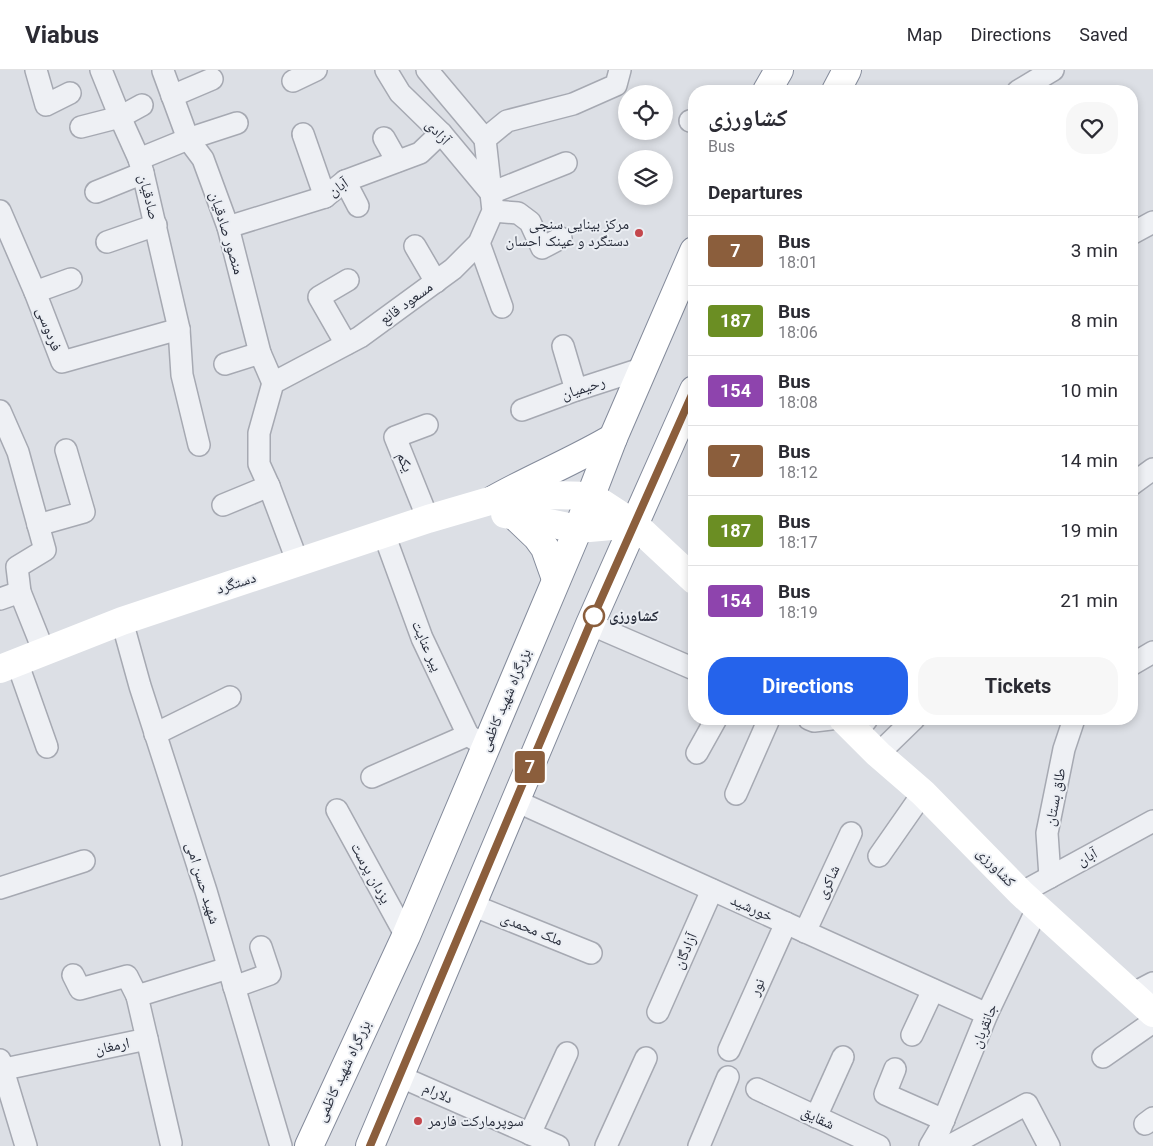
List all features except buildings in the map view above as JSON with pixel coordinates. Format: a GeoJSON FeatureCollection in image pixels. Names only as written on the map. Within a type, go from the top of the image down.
{"type":"FeatureCollection","features":[{"type":"Feature","properties":{"kind":"main road"},"geometry":{"type":"LineString","coordinates":[[770,85],[779,70]]}},
{"type":"Feature","properties":{"kind":"main road","name":"بزرگراه شهید کاظمی"},"geometry":{"type":"LineString","coordinates":[[309,1146],[406,936],[477,741],[556,579],[592,496],[613,438],[688,265]]}},
{"type":"Feature","properties":{"kind":"main road"},"geometry":{"type":"LineString","coordinates":[[370,1146],[590,624],[688,403]]}},
{"type":"Feature","properties":{"kind":"main road"},"geometry":{"type":"LineString","coordinates":[[484,503],[531,478],[584,455],[613,438]]}},
{"type":"Feature","properties":{"kind":"main road","name":"دستگرد"},"geometry":{"type":"LineString","coordinates":[[8,665],[122,621],[428,519],[484,503],[551,495],[592,496]]}},
{"type":"Feature","properties":{"kind":"main road"},"geometry":{"type":"LineString","coordinates":[[592,496],[634,524],[688,574]]}},
{"type":"Feature","properties":{"kind":"main road"},"geometry":{"type":"LineString","coordinates":[[484,503],[516,517],[578,529],[634,524]]}},
{"type":"Feature","properties":{"kind":"main road"},"geometry":{"type":"LineString","coordinates":[[516,517],[537,537],[544,548],[556,579]]}},
{"type":"Feature","properties":{"kind":"main road","name":"کشاورزی"},"geometry":{"type":"LineString","coordinates":[[856,725],[878,754],[923,792],[1030,900],[1143,989],[1153,1014]]}},
{"type":"Feature","properties":{"kind":"street"},"geometry":{"type":"LineString","coordinates":[[36,70],[46,105],[70,93]]}},
{"type":"Feature","properties":{"kind":"street","name":"صادقیان"},"geometry":{"type":"LineString","coordinates":[[101,70],[141,166],[179,329],[182,375],[199,445]]}},
{"type":"Feature","properties":{"kind":"street"},"geometry":{"type":"LineString","coordinates":[[293,81],[316,70]]}},
{"type":"Feature","properties":{"kind":"street","name":"آزادی"},"geometry":{"type":"LineString","coordinates":[[386,70],[400,93],[441,133],[492,202]]}},
{"type":"Feature","properties":{"kind":"street"},"geometry":{"type":"LineString","coordinates":[[427,70],[485,139],[508,121],[573,104],[618,78]]}},
{"type":"Feature","properties":{"kind":"street"},"geometry":{"type":"LineString","coordinates":[[1028,85],[1053,70]]}},
{"type":"Feature","properties":{"kind":"street","name":"منصور صادقیان"},"geometry":{"type":"LineString","coordinates":[[163,71],[188,139],[203,159],[228,227],[260,352],[273,383]]}},
{"type":"Feature","properties":{"kind":"street"},"geometry":{"type":"LineString","coordinates":[[172,96],[212,78]]}},
{"type":"Feature","properties":{"kind":"street"},"geometry":{"type":"LineString","coordinates":[[81,127],[120,117],[142,106]]}},
{"type":"Feature","properties":{"kind":"street"},"geometry":{"type":"LineString","coordinates":[[96,192],[188,139],[237,123]]}},
{"type":"Feature","properties":{"kind":"street","name":"آبان"},"geometry":{"type":"LineString","coordinates":[[228,227],[325,197],[345,181],[420,153],[441,133]]}},
{"type":"Feature","properties":{"kind":"street"},"geometry":{"type":"LineString","coordinates":[[303,134],[325,197]]}},
{"type":"Feature","properties":{"kind":"street"},"geometry":{"type":"LineString","coordinates":[[384,138],[398,161]]}},
{"type":"Feature","properties":{"kind":"street","name":"مسعود قانع"},"geometry":{"type":"LineString","coordinates":[[273,383],[360,337],[453,269],[479,243],[492,202],[485,139]]}},
{"type":"Feature","properties":{"kind":"street"},"geometry":{"type":"LineString","coordinates":[[492,202],[566,163]]}},
{"type":"Feature","properties":{"kind":"street"},"geometry":{"type":"LineString","coordinates":[[345,181],[358,206]]}},
{"type":"Feature","properties":{"kind":"street"},"geometry":{"type":"LineString","coordinates":[[492,202],[518,213],[530,222],[542,248],[561,238]]}},
{"type":"Feature","properties":{"kind":"street","name":"فردوسی"},"geometry":{"type":"LineString","coordinates":[[0,211],[35,292],[62,362],[179,329]]}},
{"type":"Feature","properties":{"kind":"street"},"geometry":{"type":"LineString","coordinates":[[1138,230],[1153,222]]}},
{"type":"Feature","properties":{"kind":"street"},"geometry":{"type":"LineString","coordinates":[[107,242],[156,226]]}},
{"type":"Feature","properties":{"kind":"street"},"geometry":{"type":"LineString","coordinates":[[479,243],[502,306]]}},
{"type":"Feature","properties":{"kind":"street"},"geometry":{"type":"LineString","coordinates":[[415,246],[436,282]]}},
{"type":"Feature","properties":{"kind":"street"},"geometry":{"type":"LineString","coordinates":[[35,292],[71,279]]}},
{"type":"Feature","properties":{"kind":"street"},"geometry":{"type":"LineString","coordinates":[[346,344],[319,297],[348,280]]}},
{"type":"Feature","properties":{"kind":"street"},"geometry":{"type":"LineString","coordinates":[[563,346],[576,390]]}},
{"type":"Feature","properties":{"kind":"street"},"geometry":{"type":"LineString","coordinates":[[225,364],[260,352]]}},
{"type":"Feature","properties":{"kind":"street","name":"رحیمیان"},"geometry":{"type":"LineString","coordinates":[[522,410],[644,368]]}},
{"type":"Feature","properties":{"kind":"street"},"geometry":{"type":"LineString","coordinates":[[273,383],[259,433],[259,464],[298,563]]}},
{"type":"Feature","properties":{"kind":"street"},"geometry":{"type":"LineString","coordinates":[[0,411],[6,443],[18,452],[44,550],[17,567],[10,596],[44,652]]}},
{"type":"Feature","properties":{"kind":"street","name":"یکم"},"geometry":{"type":"LineString","coordinates":[[427,425],[395,437],[428,519]]}},
{"type":"Feature","properties":{"kind":"street"},"geometry":{"type":"LineString","coordinates":[[38,526],[84,512],[66,450]]}},
{"type":"Feature","properties":{"kind":"street"},"geometry":{"type":"LineString","coordinates":[[1138,480],[1153,469]]}},
{"type":"Feature","properties":{"kind":"street"},"geometry":{"type":"LineString","coordinates":[[223,504],[269,486]]}},
{"type":"Feature","properties":{"kind":"street","name":"پیر عنایت"},"geometry":{"type":"LineString","coordinates":[[384,534],[422,638],[477,741]]}},
{"type":"Feature","properties":{"kind":"street","name":"شهید حسن امی"},"geometry":{"type":"LineString","coordinates":[[122,621],[206,891],[281,1146]]}},
{"type":"Feature","properties":{"kind":"street"},"geometry":{"type":"LineString","coordinates":[[590,624],[688,666]]}},
{"type":"Feature","properties":{"kind":"street"},"geometry":{"type":"LineString","coordinates":[[1138,661],[1153,652]]}},
{"type":"Feature","properties":{"kind":"street"},"geometry":{"type":"LineString","coordinates":[[8,665],[47,747]]}},
{"type":"Feature","properties":{"kind":"street"},"geometry":{"type":"LineString","coordinates":[[156,734],[230,697]]}},
{"type":"Feature","properties":{"kind":"street"},"geometry":{"type":"LineString","coordinates":[[697,753],[713,725]]}},
{"type":"Feature","properties":{"kind":"street"},"geometry":{"type":"LineString","coordinates":[[736,794],[766,725]]}},
{"type":"Feature","properties":{"kind":"street"},"geometry":{"type":"LineString","coordinates":[[878,754],[908,725]]}},
{"type":"Feature","properties":{"kind":"street","name":"طاق بستان"},"geometry":{"type":"LineString","coordinates":[[1050,877],[1048,833],[1064,749],[1072,725]]}},
{"type":"Feature","properties":{"kind":"street"},"geometry":{"type":"LineString","coordinates":[[372,777],[477,741]]}},
{"type":"Feature","properties":{"kind":"street"},"geometry":{"type":"LineString","coordinates":[[879,856],[923,792]]}},
{"type":"Feature","properties":{"kind":"street","name":"خورشید"},"geometry":{"type":"LineString","coordinates":[[516,801],[987,1014]]}},
{"type":"Feature","properties":{"kind":"street","name":"یزدان پرست"},"geometry":{"type":"LineString","coordinates":[[337,810],[406,936]]}},
{"type":"Feature","properties":{"kind":"street","name":"آبان"},"geometry":{"type":"LineString","coordinates":[[1030,900],[1050,877],[1153,821]]}},
{"type":"Feature","properties":{"kind":"street","name":"شاکری"},"geometry":{"type":"LineString","coordinates":[[806,932],[851,833]]}},
{"type":"Feature","properties":{"kind":"street"},"geometry":{"type":"LineString","coordinates":[[0,888],[84,860]]}},
{"type":"Feature","properties":{"kind":"street","name":"آزادگان"},"geometry":{"type":"LineString","coordinates":[[658,1012],[712,890]]}},
{"type":"Feature","properties":{"kind":"street","name":"جانقربان"},"geometry":{"type":"LineString","coordinates":[[943,1137],[1030,900]]}},
{"type":"Feature","properties":{"kind":"street","name":"ملک محمدی"},"geometry":{"type":"LineString","coordinates":[[472,905],[591,953]]}},
{"type":"Feature","properties":{"kind":"street","name":"نور"},"geometry":{"type":"LineString","coordinates":[[729,1050],[786,923]]}},
{"type":"Feature","properties":{"kind":"street"},"geometry":{"type":"LineString","coordinates":[[137,996],[231,977],[270,974],[261,947]]}},
{"type":"Feature","properties":{"kind":"street","name":"ارمغان"},"geometry":{"type":"LineString","coordinates":[[1,1067],[147,1039],[137,996],[127,976],[80,989],[74,975]]}},
{"type":"Feature","properties":{"kind":"street"},"geometry":{"type":"LineString","coordinates":[[912,1034],[933,990]]}},
{"type":"Feature","properties":{"kind":"street"},"geometry":{"type":"LineString","coordinates":[[1103,1056],[1153,1022]]}},
{"type":"Feature","properties":{"kind":"street"},"geometry":{"type":"LineString","coordinates":[[147,1039],[171,1144]]}},
{"type":"Feature","properties":{"kind":"street"},"geometry":{"type":"LineString","coordinates":[[534,1139],[567,1053]]}},
{"type":"Feature","properties":{"kind":"street"},"geometry":{"type":"LineString","coordinates":[[816,1117],[843,1057]]}},
{"type":"Feature","properties":{"kind":"street"},"geometry":{"type":"LineString","coordinates":[[606,1146],[646,1058]]}},
{"type":"Feature","properties":{"kind":"street"},"geometry":{"type":"LineString","coordinates":[[1,1067],[26,1146]]}},
{"type":"Feature","properties":{"kind":"street"},"geometry":{"type":"LineString","coordinates":[[896,1069],[884,1094],[943,1137],[1027,1104],[1050,1146]]}},
{"type":"Feature","properties":{"kind":"street","name":"دلارام"},"geometry":{"type":"LineString","coordinates":[[400,1076],[534,1139],[558,1146]]}},
{"type":"Feature","properties":{"kind":"street"},"geometry":{"type":"LineString","coordinates":[[699,1146],[728,1077]]}},
{"type":"Feature","properties":{"kind":"street","name":"شقایق"},"geometry":{"type":"LineString","coordinates":[[757,1089],[879,1146]]}},
{"type":"Feature","properties":{"kind":"bus line","name":"7"},"geometry":{"type":"LineString","coordinates":[[370,1146],[590,624],[688,403]]}},
{"type":"Feature","properties":{"kind":"place","name":"مرکز بینایی سنجی دستگرد و عینک احسان"},"geometry":{"type":"Point","coordinates":[639,233]}},
{"type":"Feature","properties":{"kind":"place","name":"کشاورزی"},"geometry":{"type":"Point","coordinates":[594,616]}},
{"type":"Feature","properties":{"kind":"place","name":"سوپرمارکت فارمر"},"geometry":{"type":"Point","coordinates":[418,1121]}}]}
